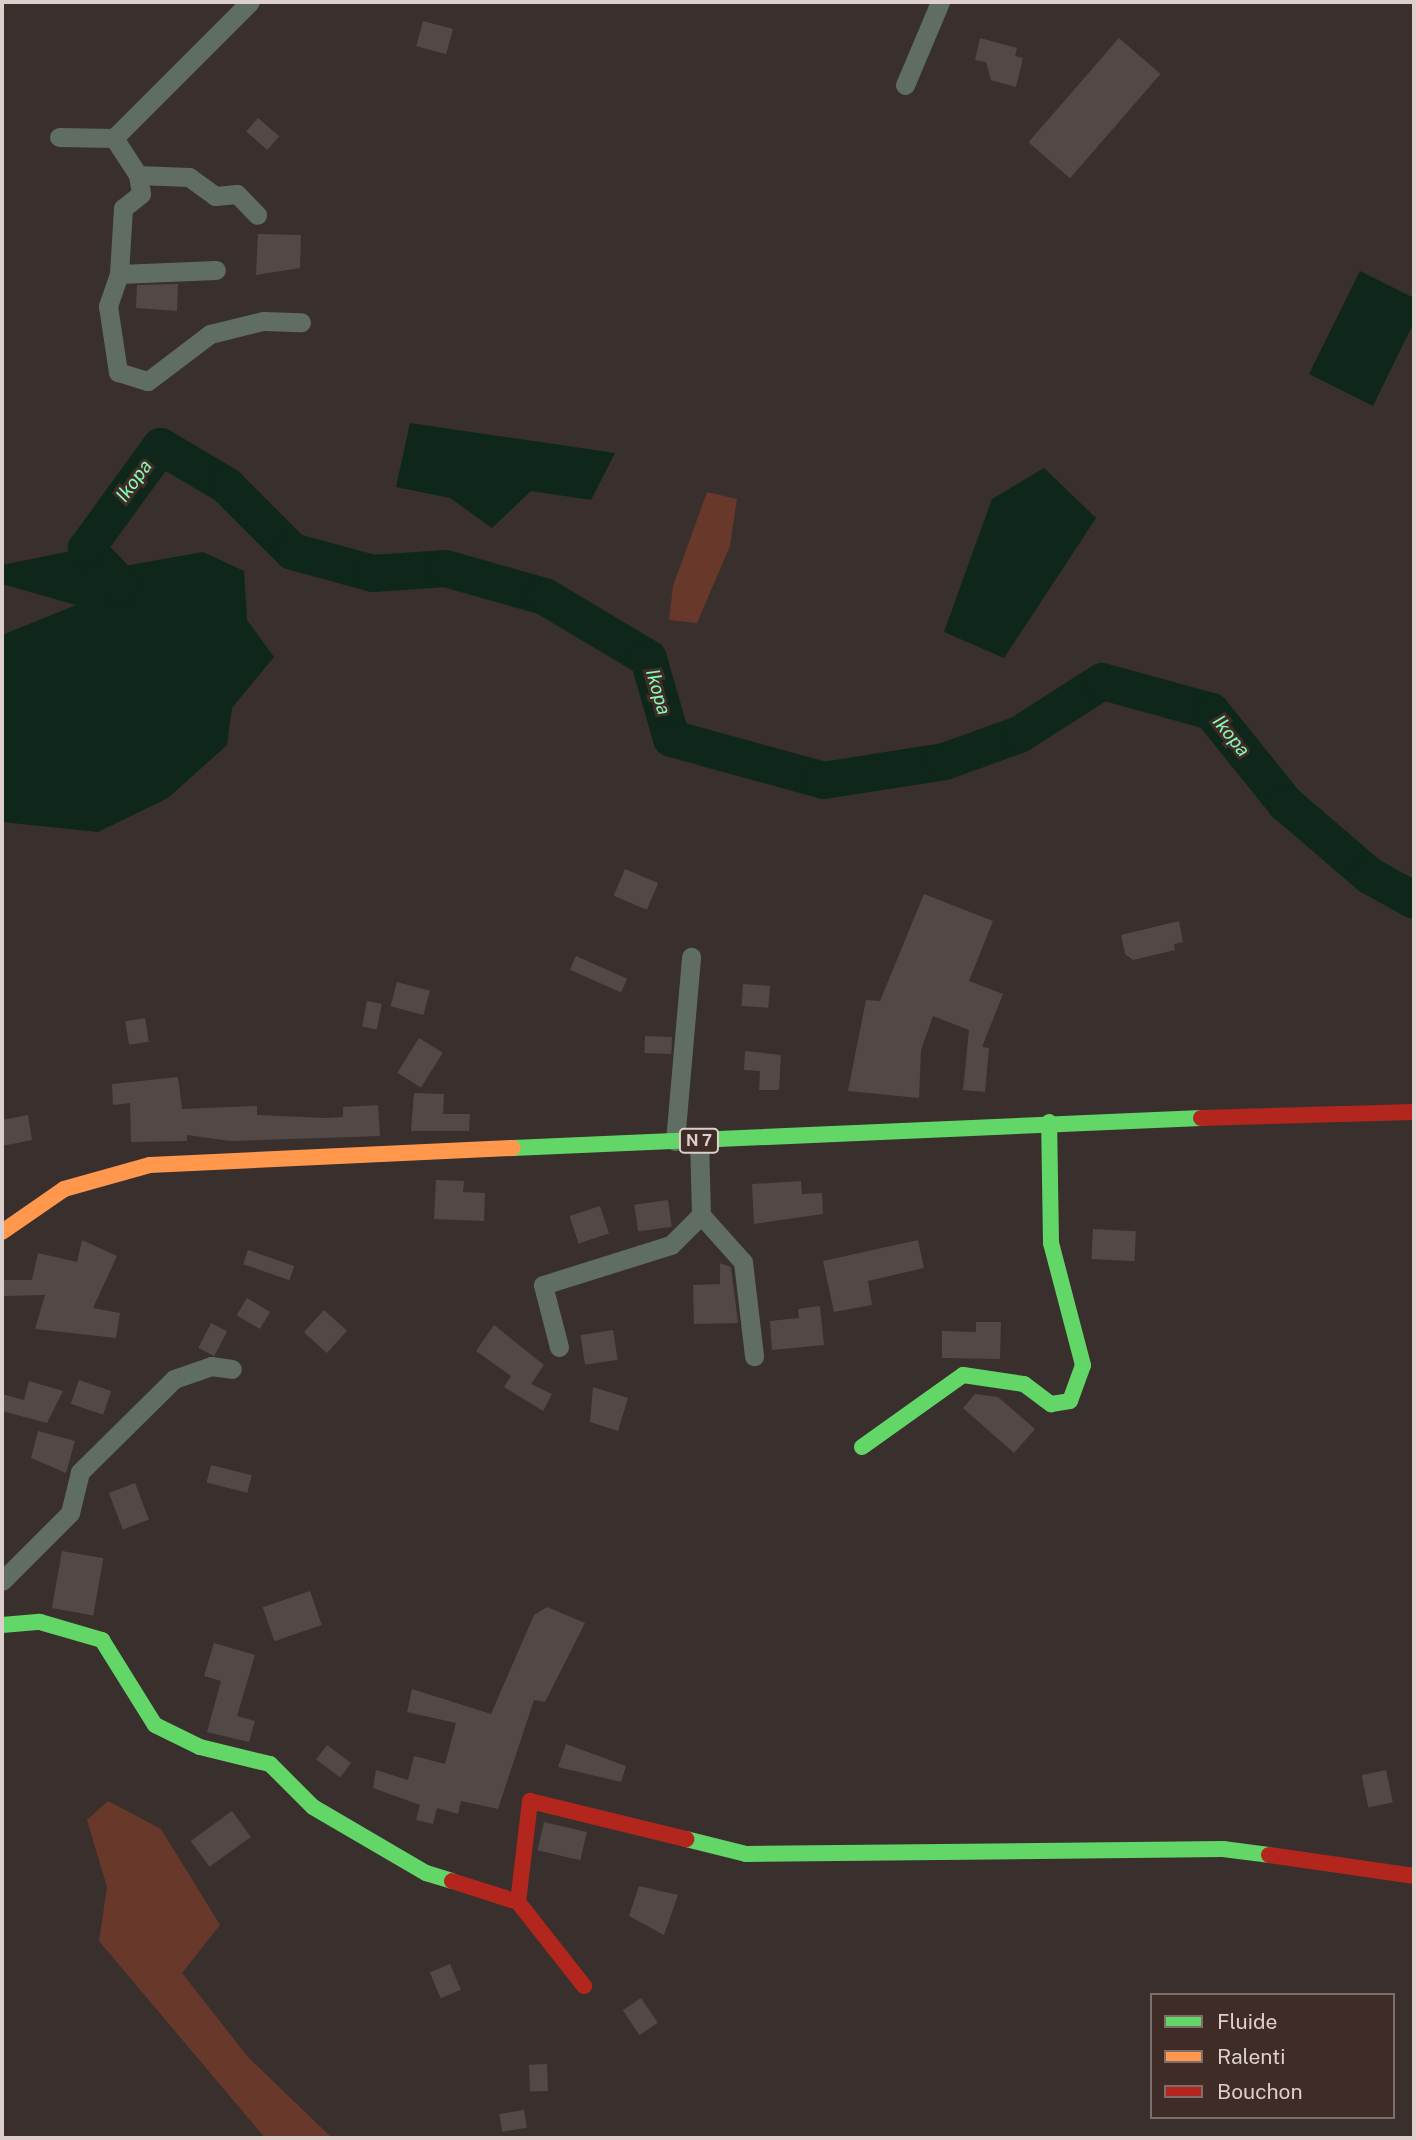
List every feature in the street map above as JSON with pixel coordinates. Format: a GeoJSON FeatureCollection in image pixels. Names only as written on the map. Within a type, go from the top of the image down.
{"type":"FeatureCollection","features":[{"type":"Feature","properties":{"kind":"street"},"geometry":{"type":"LineString","coordinates":[[59,137],[114,138],[250,2]]}},
{"type":"Feature","properties":{"kind":"street"},"geometry":{"type":"LineString","coordinates":[[905,85],[940,2]]}},
{"type":"Feature","properties":{"kind":"street"},"geometry":{"type":"LineString","coordinates":[[114,138],[138,175],[141,194],[123,208],[119,274],[108,306],[118,372],[148,381],[210,334],[263,321],[301,322]]}},
{"type":"Feature","properties":{"kind":"street"},"geometry":{"type":"LineString","coordinates":[[138,175],[189,177],[215,196],[237,194],[257,215]]}},
{"type":"Feature","properties":{"kind":"street"},"geometry":{"type":"LineString","coordinates":[[119,274],[216,270]]}},
{"type":"Feature","properties":{"kind":"street"},"geometry":{"type":"LineString","coordinates":[[675,1141],[691,957]]}},
{"type":"Feature","properties":{"kind":"street","name":"N 7"},"geometry":{"type":"LineString","coordinates":[[2,1232],[64,1189],[150,1165],[699,1141],[1049,1122],[1414,1112]]}},
{"type":"Feature","properties":{"kind":"street"},"geometry":{"type":"LineString","coordinates":[[862,1447],[963,1375],[1024,1384],[1051,1404],[1070,1401],[1083,1365],[1051,1243],[1049,1122]]}},
{"type":"Feature","properties":{"kind":"street"},"geometry":{"type":"LineString","coordinates":[[699,1141],[701,1215],[743,1262],[754,1356]]}},
{"type":"Feature","properties":{"kind":"street"},"geometry":{"type":"LineString","coordinates":[[559,1347],[543,1285],[671,1245],[701,1215]]}},
{"type":"Feature","properties":{"kind":"street"},"geometry":{"type":"LineString","coordinates":[[2,1581],[70,1513],[80,1472],[174,1379],[211,1366],[232,1369]]}},
{"type":"Feature","properties":{"kind":"street"},"geometry":{"type":"LineString","coordinates":[[2,1625],[40,1622],[102,1640],[155,1725],[200,1747],[270,1765],[313,1807],[426,1873],[518,1902],[584,1986]]}},
{"type":"Feature","properties":{"kind":"street"},"geometry":{"type":"LineString","coordinates":[[518,1902],[530,1801],[746,1854],[1223,1849],[1414,1876]]}},
{"type":"Feature","properties":{"kind":"shaded area"},"geometry":{"type":"Polygon","coordinates":[[[1360,271],[1414,298],[1414,322],[1373,406],[1309,374],[1360,271]]]}},
{"type":"Feature","properties":{"kind":"shaded area"},"geometry":{"type":"Polygon","coordinates":[[[410,423],[615,453],[591,500],[531,491],[492,528],[450,498],[396,487],[410,423]]]}},
{"type":"Feature","properties":{"kind":"shaded area"},"geometry":{"type":"Polygon","coordinates":[[[1044,468],[1096,518],[1004,658],[944,632],[992,499],[1044,468]]]}},
{"type":"Feature","properties":{"kind":"shaded area"},"geometry":{"type":"Polygon","coordinates":[[[707,492],[737,499],[730,546],[697,623],[669,620],[673,586],[707,492]]]}},
{"type":"Feature","properties":{"kind":"shaded area"},"geometry":{"type":"Polygon","coordinates":[[[86,548],[124,566],[203,552],[244,571],[247,620],[274,657],[232,708],[227,745],[168,798],[98,832],[2,822],[2,635],[76,605],[2,584],[2,565],[86,548]]]}},
{"type":"Feature","properties":{"kind":"shaded area"},"geometry":{"type":"Polygon","coordinates":[[[108,1801],[161,1829],[220,1925],[182,1973],[248,2057],[332,2138],[265,2138],[99,1941],[107,1887],[87,1820],[108,1801]]]}},
{"type":"Feature","properties":{"kind":"building"},"geometry":{"type":"Polygon","coordinates":[[[423,21],[453,29],[446,54],[416,46],[423,21]]]}},
{"type":"Feature","properties":{"kind":"building"},"geometry":{"type":"Polygon","coordinates":[[[980,38],[1017,48],[1015,56],[1023,58],[1016,87],[991,80],[986,62],[975,60],[980,38]]]}},
{"type":"Feature","properties":{"kind":"building"},"geometry":{"type":"Polygon","coordinates":[[[1119,38],[1161,74],[1070,178],[1028,142],[1119,38]]]}},
{"type":"Feature","properties":{"kind":"building"},"geometry":{"type":"Polygon","coordinates":[[[258,118],[279,136],[267,150],[246,132],[258,118]]]}},
{"type":"Feature","properties":{"kind":"building"},"geometry":{"type":"Polygon","coordinates":[[[258,234],[301,235],[300,268],[256,275],[258,234]]]}},
{"type":"Feature","properties":{"kind":"building"},"geometry":{"type":"Polygon","coordinates":[[[178,284],[177,311],[136,308],[137,285],[178,284]]]}},
{"type":"Feature","properties":{"kind":"building"},"geometry":{"type":"Polygon","coordinates":[[[625,869],[658,883],[647,910],[614,896],[625,869]]]}},
{"type":"Feature","properties":{"kind":"building"},"geometry":{"type":"Polygon","coordinates":[[[924,894],[993,921],[969,981],[1003,994],[982,1047],[989,1048],[985,1092],[963,1090],[969,1030],[933,1016],[921,1050],[919,1098],[848,1091],[866,1000],[880,1001],[924,894]]]}},
{"type":"Feature","properties":{"kind":"building"},"geometry":{"type":"Polygon","coordinates":[[[1179,921],[1183,942],[1174,944],[1175,950],[1133,960],[1125,954],[1121,935],[1179,921]]]}},
{"type":"Feature","properties":{"kind":"building"},"geometry":{"type":"Polygon","coordinates":[[[576,956],[627,979],[621,992],[570,970],[576,956]]]}},
{"type":"Feature","properties":{"kind":"building"},"geometry":{"type":"Polygon","coordinates":[[[397,982],[430,991],[423,1015],[391,1006],[397,982]]]}},
{"type":"Feature","properties":{"kind":"building"},"geometry":{"type":"Polygon","coordinates":[[[743,984],[770,986],[768,1008],[741,1006],[743,984]]]}},
{"type":"Feature","properties":{"kind":"building"},"geometry":{"type":"Polygon","coordinates":[[[367,1001],[382,1004],[377,1029],[362,1027],[367,1001]]]}},
{"type":"Feature","properties":{"kind":"building"},"geometry":{"type":"Polygon","coordinates":[[[145,1018],[149,1042],[129,1045],[125,1021],[145,1018]]]}},
{"type":"Feature","properties":{"kind":"building"},"geometry":{"type":"Polygon","coordinates":[[[645,1036],[672,1037],[671,1054],[644,1053],[645,1036]]]}},
{"type":"Feature","properties":{"kind":"building"},"geometry":{"type":"Polygon","coordinates":[[[419,1038],[443,1053],[421,1088],[397,1073],[419,1038]]]}},
{"type":"Feature","properties":{"kind":"building"},"geometry":{"type":"Polygon","coordinates":[[[745,1051],[781,1055],[779,1090],[759,1090],[760,1071],[744,1070],[745,1051]]]}},
{"type":"Feature","properties":{"kind":"building"},"geometry":{"type":"Polygon","coordinates":[[[178,1077],[182,1109],[257,1106],[257,1115],[326,1118],[343,1117],[343,1107],[378,1105],[380,1136],[230,1141],[187,1135],[187,1141],[131,1142],[130,1103],[113,1105],[112,1084],[178,1077]]]}},
{"type":"Feature","properties":{"kind":"building"},"geometry":{"type":"Polygon","coordinates":[[[414,1093],[444,1094],[443,1114],[470,1114],[469,1131],[411,1131],[414,1093]]]}},
{"type":"Feature","properties":{"kind":"building"},"geometry":{"type":"Polygon","coordinates":[[[28,1115],[32,1140],[2,1146],[2,1120],[28,1115]]]}},
{"type":"Feature","properties":{"kind":"building"},"geometry":{"type":"Polygon","coordinates":[[[436,1180],[464,1181],[463,1192],[485,1193],[484,1221],[434,1219],[436,1180]]]}},
{"type":"Feature","properties":{"kind":"building"},"geometry":{"type":"Polygon","coordinates":[[[801,1181],[802,1194],[822,1193],[823,1214],[754,1224],[752,1184],[801,1181]]]}},
{"type":"Feature","properties":{"kind":"building"},"geometry":{"type":"Polygon","coordinates":[[[668,1200],[672,1227],[638,1231],[634,1205],[668,1200]]]}},
{"type":"Feature","properties":{"kind":"building"},"geometry":{"type":"Polygon","coordinates":[[[600,1206],[609,1234],[579,1243],[570,1216],[600,1206]]]}},
{"type":"Feature","properties":{"kind":"building"},"geometry":{"type":"Polygon","coordinates":[[[1093,1229],[1136,1231],[1134,1261],[1091,1259],[1093,1229]]]}},
{"type":"Feature","properties":{"kind":"building"},"geometry":{"type":"Polygon","coordinates":[[[82,1240],[117,1256],[93,1308],[120,1313],[116,1338],[35,1329],[45,1295],[4,1296],[4,1280],[32,1280],[38,1253],[77,1262],[82,1240]]]}},
{"type":"Feature","properties":{"kind":"building"},"geometry":{"type":"Polygon","coordinates":[[[918,1240],[924,1268],[868,1281],[872,1305],[834,1312],[823,1261],[918,1240]]]}},
{"type":"Feature","properties":{"kind":"building"},"geometry":{"type":"Polygon","coordinates":[[[248,1250],[294,1266],[289,1280],[243,1264],[248,1250]]]}},
{"type":"Feature","properties":{"kind":"building"},"geometry":{"type":"Polygon","coordinates":[[[720,1263],[731,1267],[738,1323],[694,1324],[693,1285],[720,1284],[720,1263]]]}},
{"type":"Feature","properties":{"kind":"building"},"geometry":{"type":"Polygon","coordinates":[[[247,1298],[270,1312],[260,1329],[237,1315],[247,1298]]]}},
{"type":"Feature","properties":{"kind":"building"},"geometry":{"type":"Polygon","coordinates":[[[820,1306],[824,1345],[772,1350],[770,1321],[799,1318],[798,1309],[820,1306]]]}},
{"type":"Feature","properties":{"kind":"building"},"geometry":{"type":"Polygon","coordinates":[[[324,1310],[347,1331],[327,1353],[304,1332],[324,1310]]]}},
{"type":"Feature","properties":{"kind":"building"},"geometry":{"type":"Polygon","coordinates":[[[976,1322],[1001,1322],[1000,1359],[942,1358],[942,1331],[976,1332],[976,1322]]]}},
{"type":"Feature","properties":{"kind":"building"},"geometry":{"type":"Polygon","coordinates":[[[211,1323],[227,1331],[214,1356],[198,1348],[211,1323]]]}},
{"type":"Feature","properties":{"kind":"building"},"geometry":{"type":"Polygon","coordinates":[[[494,1325],[544,1365],[531,1384],[552,1394],[543,1411],[504,1387],[511,1376],[476,1351],[494,1325]]]}},
{"type":"Feature","properties":{"kind":"building"},"geometry":{"type":"Polygon","coordinates":[[[613,1330],[618,1360],[585,1365],[580,1335],[613,1330]]]}},
{"type":"Feature","properties":{"kind":"building"},"geometry":{"type":"Polygon","coordinates":[[[79,1380],[111,1391],[103,1415],[71,1404],[79,1380]]]}},
{"type":"Feature","properties":{"kind":"building"},"geometry":{"type":"Polygon","coordinates":[[[29,1381],[63,1391],[47,1423],[2,1411],[2,1394],[24,1400],[29,1381]]]}},
{"type":"Feature","properties":{"kind":"building"},"geometry":{"type":"Polygon","coordinates":[[[593,1387],[628,1398],[618,1431],[590,1422],[593,1387]]]}},
{"type":"Feature","properties":{"kind":"building"},"geometry":{"type":"Polygon","coordinates":[[[975,1394],[998,1397],[1035,1429],[1014,1453],[963,1408],[975,1394]]]}},
{"type":"Feature","properties":{"kind":"building"},"geometry":{"type":"Polygon","coordinates":[[[38,1431],[75,1441],[66,1473],[31,1458],[38,1431]]]}},
{"type":"Feature","properties":{"kind":"building"},"geometry":{"type":"Polygon","coordinates":[[[211,1465],[252,1475],[247,1493],[207,1482],[211,1465]]]}},
{"type":"Feature","properties":{"kind":"building"},"geometry":{"type":"Polygon","coordinates":[[[135,1483],[149,1519],[123,1529],[109,1493],[135,1483]]]}},
{"type":"Feature","properties":{"kind":"building"},"geometry":{"type":"Polygon","coordinates":[[[62,1551],[103,1558],[93,1615],[52,1608],[62,1551]]]}},
{"type":"Feature","properties":{"kind":"building"},"geometry":{"type":"Polygon","coordinates":[[[310,1591],[322,1625],[274,1641],[263,1607],[310,1591]]]}},
{"type":"Feature","properties":{"kind":"building"},"geometry":{"type":"Polygon","coordinates":[[[547,1607],[585,1623],[545,1702],[534,1700],[498,1809],[461,1801],[458,1814],[437,1808],[433,1824],[416,1820],[420,1805],[373,1788],[376,1770],[408,1780],[414,1756],[445,1764],[456,1723],[407,1712],[412,1689],[491,1714],[534,1615],[547,1607]]]}},
{"type":"Feature","properties":{"kind":"building"},"geometry":{"type":"Polygon","coordinates":[[[214,1643],[255,1655],[237,1716],[255,1721],[249,1742],[207,1732],[221,1681],[204,1676],[214,1643]]]}},
{"type":"Feature","properties":{"kind":"building"},"geometry":{"type":"Polygon","coordinates":[[[566,1744],[626,1766],[621,1782],[558,1767],[566,1744]]]}},
{"type":"Feature","properties":{"kind":"building"},"geometry":{"type":"Polygon","coordinates":[[[327,1745],[351,1763],[340,1777],[316,1759],[327,1745]]]}},
{"type":"Feature","properties":{"kind":"building"},"geometry":{"type":"Polygon","coordinates":[[[1386,1770],[1393,1802],[1368,1807],[1362,1775],[1386,1770]]]}},
{"type":"Feature","properties":{"kind":"building"},"geometry":{"type":"Polygon","coordinates":[[[232,1811],[251,1837],[210,1867],[191,1841],[232,1811]]]}},
{"type":"Feature","properties":{"kind":"building"},"geometry":{"type":"Polygon","coordinates":[[[544,1822],[587,1832],[580,1860],[537,1850],[544,1822]]]}},
{"type":"Feature","properties":{"kind":"building"},"geometry":{"type":"Polygon","coordinates":[[[639,1886],[678,1895],[664,1935],[629,1916],[639,1886]]]}},
{"type":"Feature","properties":{"kind":"building"},"geometry":{"type":"Polygon","coordinates":[[[450,1964],[461,1990],[441,1998],[430,1973],[450,1964]]]}},
{"type":"Feature","properties":{"kind":"building"},"geometry":{"type":"Polygon","coordinates":[[[641,1998],[658,2023],[640,2035],[623,2010],[641,1998]]]}},
{"type":"Feature","properties":{"kind":"building"},"geometry":{"type":"Polygon","coordinates":[[[547,2064],[548,2091],[530,2092],[529,2065],[547,2064]]]}},
{"type":"Feature","properties":{"kind":"building"},"geometry":{"type":"Polygon","coordinates":[[[524,2110],[527,2128],[502,2132],[499,2114],[524,2110]]]}},
{"type":"Feature","properties":{"kind":"waterway","name":"Ikopa"},"geometry":{"type":"LineString","coordinates":[[120,584],[86,548],[160,446],[226,485],[292,551],[373,573],[445,568],[544,596],[648,658],[671,738],[823,780],[944,761],[1019,734],[1102,681],[1211,711],[1285,803],[1369,875],[1414,900]]}},
{"type":"Feature","properties":{"kind":"traffic: fast"},"geometry":{"type":"LineString","coordinates":[[513,1148],[1201,1118]]}},
{"type":"Feature","properties":{"kind":"traffic: fast"},"geometry":{"type":"LineString","coordinates":[[862,1447],[963,1375],[1024,1384],[1051,1404],[1070,1401],[1083,1365],[1051,1243],[1049,1122]]}},
{"type":"Feature","properties":{"kind":"traffic: fast"},"geometry":{"type":"LineString","coordinates":[[2,1625],[40,1622],[102,1640],[155,1725],[200,1747],[270,1764],[313,1807],[426,1873],[452,1881]]}},
{"type":"Feature","properties":{"kind":"traffic: fast"},"geometry":{"type":"LineString","coordinates":[[686,1839],[746,1854],[1223,1849],[1269,1855]]}},
{"type":"Feature","properties":{"kind":"traffic: slow"},"geometry":{"type":"LineString","coordinates":[[2,1232],[64,1189],[150,1165],[513,1148]]}},
{"type":"Feature","properties":{"kind":"traffic: jam"},"geometry":{"type":"LineString","coordinates":[[1201,1118],[1414,1112]]}},
{"type":"Feature","properties":{"kind":"traffic: jam"},"geometry":{"type":"LineString","coordinates":[[518,1902],[530,1801],[686,1839]]}},
{"type":"Feature","properties":{"kind":"traffic: jam"},"geometry":{"type":"LineString","coordinates":[[1269,1855],[1414,1876]]}},
{"type":"Feature","properties":{"kind":"traffic: jam"},"geometry":{"type":"LineString","coordinates":[[452,1881],[518,1902],[584,1986]]}}]}
